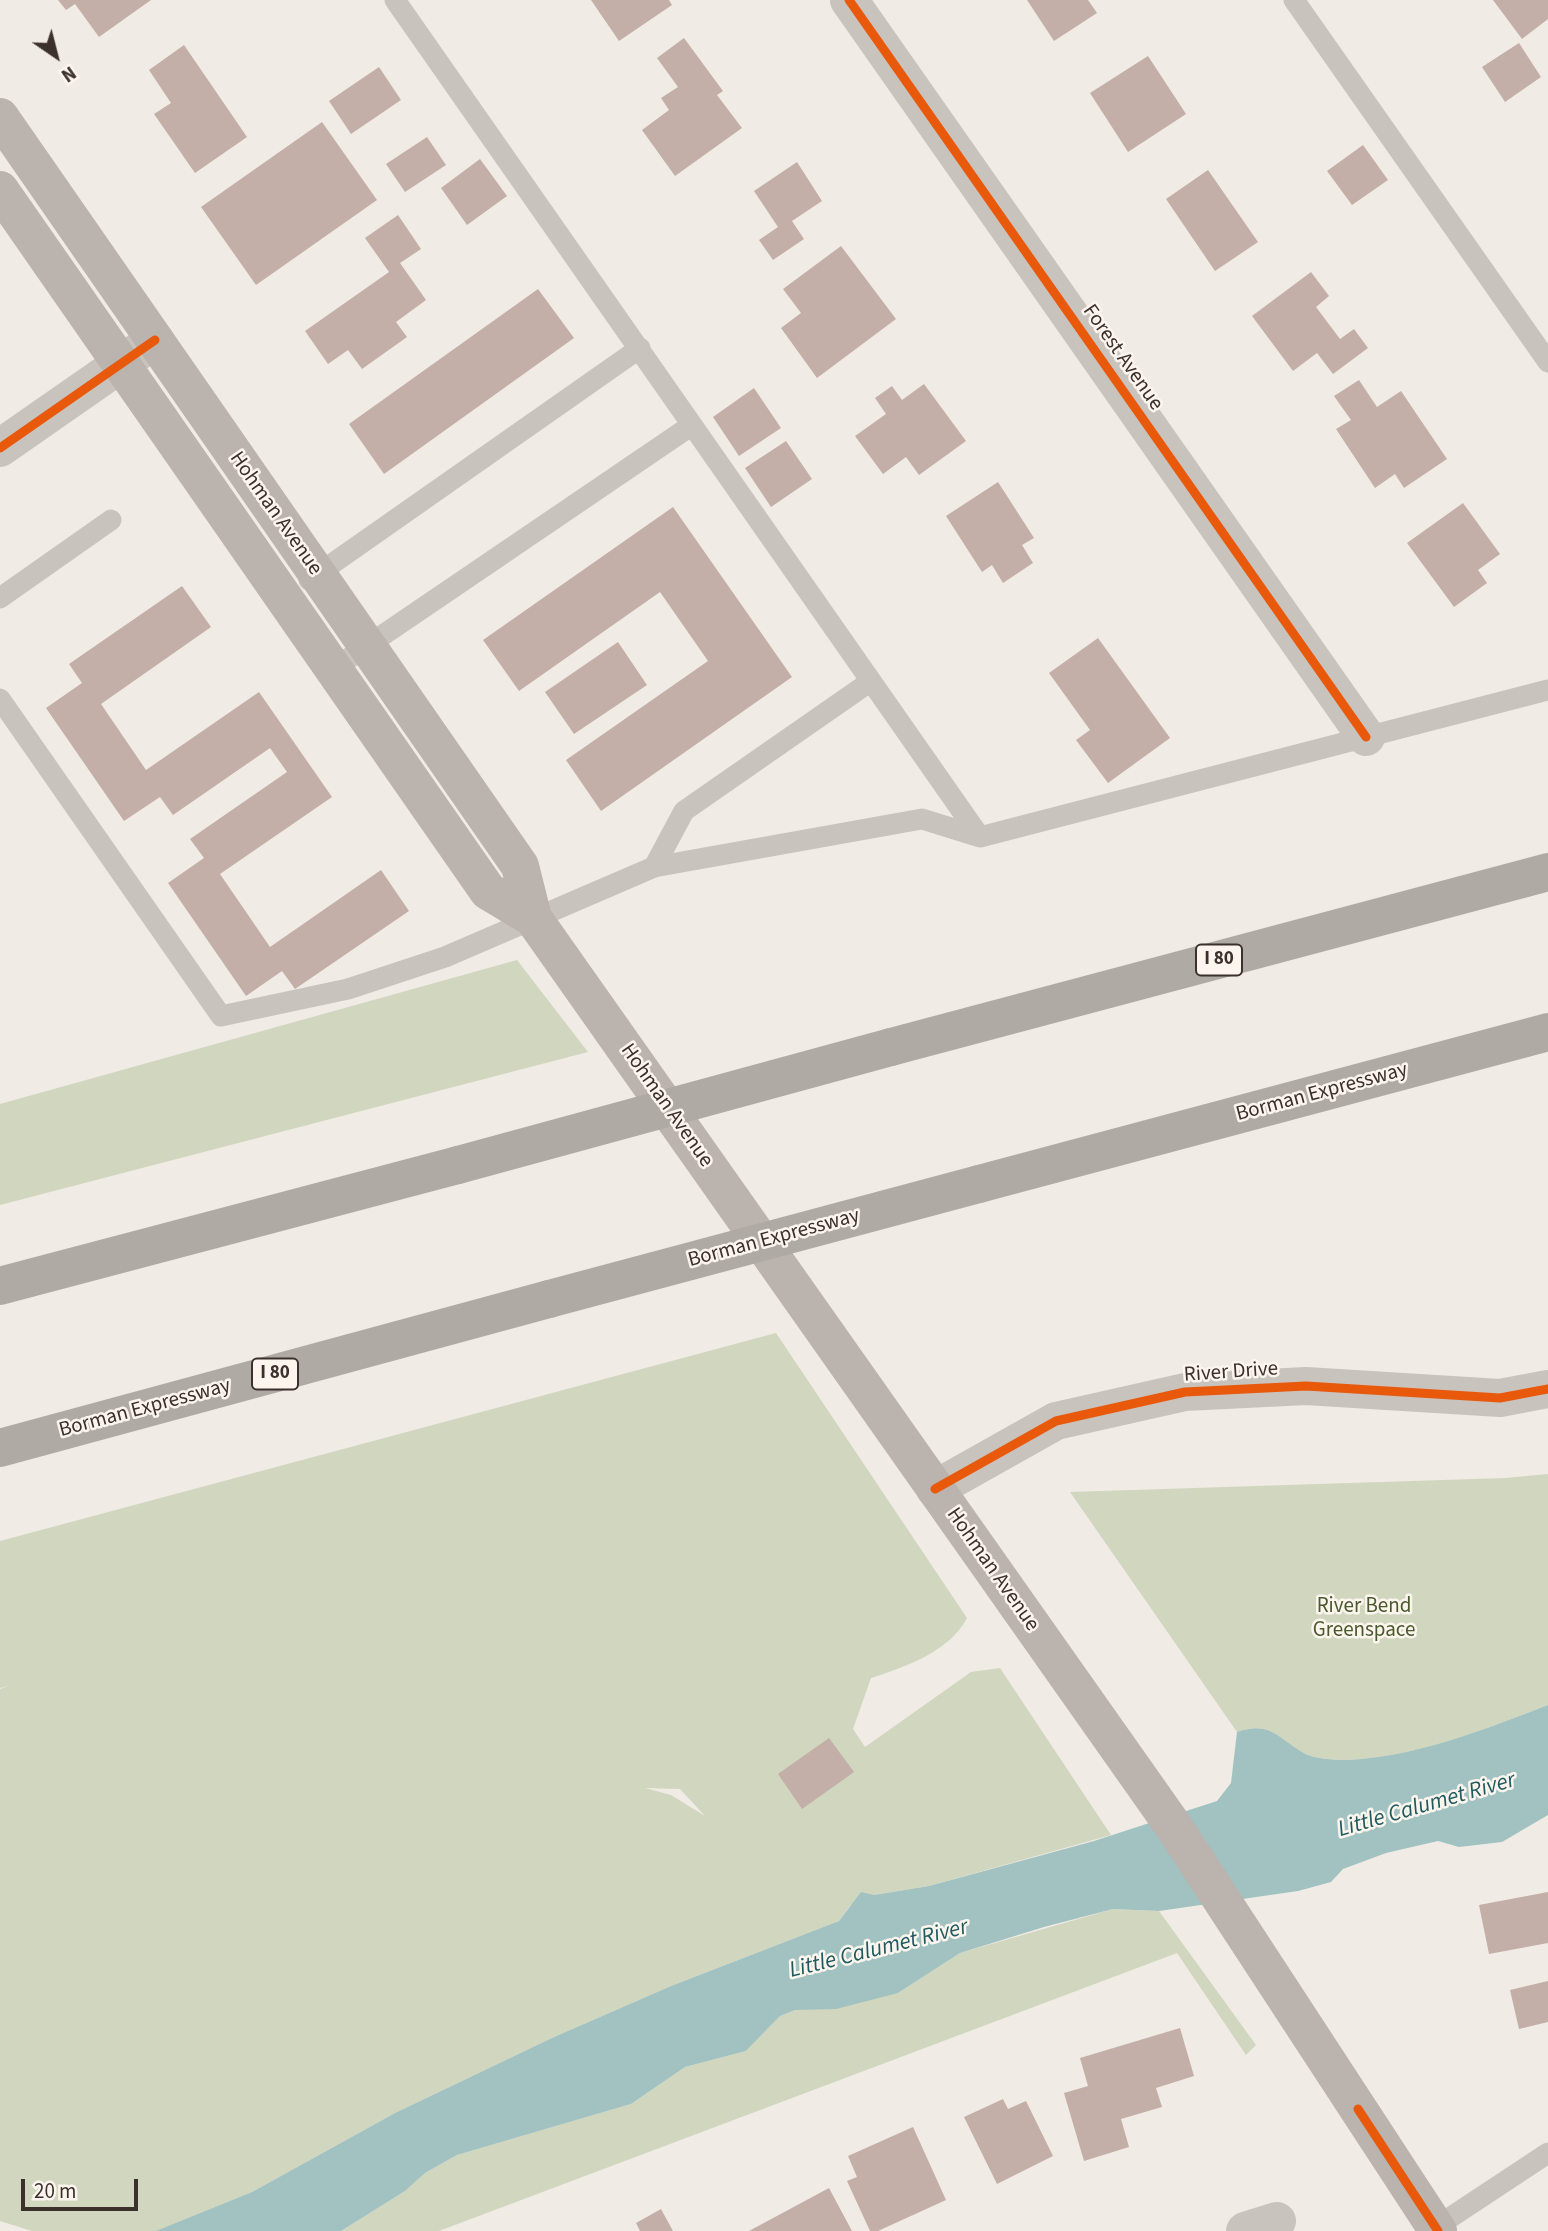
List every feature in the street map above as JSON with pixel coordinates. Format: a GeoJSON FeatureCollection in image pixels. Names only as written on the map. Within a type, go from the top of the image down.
{"type":"FeatureCollection","features":[{"type":"Feature","properties":{"kind":"highway","name":"I 80"},"geometry":{"type":"LineString","coordinates":[[0,1286],[1548,872]]}},
{"type":"Feature","properties":{"kind":"highway","name":"Borman Expressway"},"geometry":{"type":"LineString","coordinates":[[0,1448],[1548,1032]]}},
{"type":"Feature","properties":{"kind":"main road","name":"Hohman Avenue"},"geometry":{"type":"LineString","coordinates":[[0,117],[520,866],[533,918],[1174,1826],[1437,2229]]}},
{"type":"Feature","properties":{"kind":"main road","name":"Hohman Avenue"},"geometry":{"type":"LineString","coordinates":[[0,190],[488,891],[533,918]]}},
{"type":"Feature","properties":{"kind":"street","name":"Forest Avenue"},"geometry":{"type":"LineString","coordinates":[[849,0],[1366,737]]}},
{"type":"Feature","properties":{"kind":"street"},"geometry":{"type":"LineString","coordinates":[[0,448],[155,340]]}},
{"type":"Feature","properties":{"kind":"street","name":"River Drive"},"geometry":{"type":"LineString","coordinates":[[935,1489],[1056,1421],[1185,1392],[1306,1386],[1500,1398],[1548,1389]]}},
{"type":"Feature","properties":{"kind":"lane"},"geometry":{"type":"LineString","coordinates":[[395,0],[980,837]]}},
{"type":"Feature","properties":{"kind":"lane"},"geometry":{"type":"LineString","coordinates":[[1294,0],[1548,362]]}},
{"type":"Feature","properties":{"kind":"lane"},"geometry":{"type":"LineString","coordinates":[[284,598],[640,348]]}},
{"type":"Feature","properties":{"kind":"lane"},"geometry":{"type":"LineString","coordinates":[[333,669],[692,425]]}},
{"type":"Feature","properties":{"kind":"lane"},"geometry":{"type":"LineString","coordinates":[[0,598],[111,520]]}},
{"type":"Feature","properties":{"kind":"lane"},"geometry":{"type":"LineString","coordinates":[[654,867],[684,811],[871,681]]}},
{"type":"Feature","properties":{"kind":"lane"},"geometry":{"type":"LineString","coordinates":[[0,699],[221,1016],[348,989],[444,957],[654,867],[922,820],[980,837],[1548,690]]}},
{"type":"Feature","properties":{"kind":"lane"},"geometry":{"type":"LineString","coordinates":[[1437,2229],[1548,2153]]}},
{"type":"Feature","properties":{"kind":"green space"},"geometry":{"type":"Polygon","coordinates":[[[517,960],[588,1052],[0,1205],[0,1104],[517,960]]]}},
{"type":"Feature","properties":{"kind":"green space"},"geometry":{"type":"Polygon","coordinates":[[[776,1333],[967,1618],[959,1630],[938,1649],[912,1663],[871,1678],[853,1729],[865,1747],[971,1672],[1000,1668],[1111,1835],[929,1886],[874,1895],[850,1906],[839,1921],[671,1986],[554,2037],[395,2113],[252,2192],[157,2231],[32,2231],[0,2221],[0,1689],[8,1686],[0,1688],[0,1541],[776,1333]],[[645,1788],[671,1795],[705,1816],[680,1789],[645,1788]]]}},
{"type":"Feature","properties":{"kind":"green space","name":"River Bend Greenspace"},"geometry":{"type":"Polygon","coordinates":[[[1548,1474],[1548,1705],[1474,1733],[1424,1748],[1346,1760],[1308,1755],[1266,1730],[1258,1728],[1237,1732],[1070,1492],[1505,1478],[1548,1474]]]}},
{"type":"Feature","properties":{"kind":"green space"},"geometry":{"type":"Polygon","coordinates":[[[1113,1909],[1159,1911],[1256,2045],[1246,2055],[1177,1953],[439,2231],[341,2231],[405,2191],[425,2173],[457,2155],[631,2104],[685,2067],[746,2051],[780,2016],[795,2010],[898,1993],[960,1953],[1113,1909]]]}},
{"type":"Feature","properties":{"kind":"water","name":"Little Calumet River"},"geometry":{"type":"Polygon","coordinates":[[[1548,1705],[1548,1815],[1502,1842],[1459,1847],[1438,1841],[1386,1853],[1343,1869],[1331,1882],[1298,1891],[1159,1911],[1113,1909],[960,1953],[898,1993],[836,2009],[795,2010],[780,2016],[746,2051],[685,2067],[631,2104],[457,2155],[425,2173],[405,2191],[341,2231],[156,2231],[252,2192],[395,2113],[554,2037],[671,1986],[839,1921],[861,1892],[874,1895],[929,1886],[1094,1841],[1217,1801],[1231,1783],[1237,1732],[1258,1728],[1266,1730],[1304,1753],[1318,1758],[1372,1758],[1449,1741],[1548,1705]]]}},
{"type":"Feature","properties":{"kind":"building"},"geometry":{"type":"Polygon","coordinates":[[[58,0],[151,0],[99,37],[75,4],[66,10],[58,0]]]}},
{"type":"Feature","properties":{"kind":"building"},"geometry":{"type":"Polygon","coordinates":[[[591,0],[669,0],[672,5],[619,41],[591,0]]]}},
{"type":"Feature","properties":{"kind":"building"},"geometry":{"type":"Polygon","coordinates":[[[1027,0],[1088,0],[1097,13],[1054,41],[1027,0]]]}},
{"type":"Feature","properties":{"kind":"building"},"geometry":{"type":"Polygon","coordinates":[[[1493,0],[1548,0],[1548,19],[1522,39],[1493,0]]]}},
{"type":"Feature","properties":{"kind":"building"},"geometry":{"type":"Polygon","coordinates":[[[684,38],[723,91],[717,95],[742,128],[675,176],[642,130],[669,110],[661,98],[678,87],[657,58],[684,38]]]}},
{"type":"Feature","properties":{"kind":"building"},"geometry":{"type":"Polygon","coordinates":[[[1519,43],[1541,77],[1505,102],[1482,67],[1519,43]]]}},
{"type":"Feature","properties":{"kind":"building"},"geometry":{"type":"Polygon","coordinates":[[[184,45],[247,137],[195,173],[154,114],[171,103],[149,70],[184,45]]]}},
{"type":"Feature","properties":{"kind":"building"},"geometry":{"type":"Polygon","coordinates":[[[1148,56],[1186,114],[1128,152],[1090,93],[1148,56]]]}},
{"type":"Feature","properties":{"kind":"building"},"geometry":{"type":"Polygon","coordinates":[[[379,67],[401,100],[351,134],[329,101],[379,67]]]}},
{"type":"Feature","properties":{"kind":"building"},"geometry":{"type":"Polygon","coordinates":[[[322,122],[377,200],[256,285],[201,207],[322,122]]]}},
{"type":"Feature","properties":{"kind":"building"},"geometry":{"type":"Polygon","coordinates":[[[427,137],[446,165],[405,192],[386,164],[427,137]]]}},
{"type":"Feature","properties":{"kind":"building"},"geometry":{"type":"Polygon","coordinates":[[[1363,145],[1388,180],[1352,205],[1327,171],[1363,145]]]}},
{"type":"Feature","properties":{"kind":"building"},"geometry":{"type":"Polygon","coordinates":[[[480,159],[507,196],[467,225],[441,188],[480,159]]]}},
{"type":"Feature","properties":{"kind":"building"},"geometry":{"type":"Polygon","coordinates":[[[797,162],[822,201],[792,221],[804,239],[773,260],[759,240],[778,227],[754,191],[797,162]]]}},
{"type":"Feature","properties":{"kind":"building"},"geometry":{"type":"Polygon","coordinates":[[[1208,170],[1258,242],[1215,271],[1166,199],[1208,170]]]}},
{"type":"Feature","properties":{"kind":"building"},"geometry":{"type":"Polygon","coordinates":[[[398,215],[421,249],[400,263],[426,300],[396,322],[407,337],[362,369],[348,350],[328,364],[305,331],[389,272],[365,238],[398,215]]]}},
{"type":"Feature","properties":{"kind":"building"},"geometry":{"type":"Polygon","coordinates":[[[841,246],[896,319],[817,378],[781,328],[801,313],[783,289],[841,246]]]}},
{"type":"Feature","properties":{"kind":"building"},"geometry":{"type":"Polygon","coordinates":[[[1311,272],[1329,296],[1316,307],[1340,339],[1354,329],[1368,348],[1333,374],[1317,353],[1293,371],[1252,316],[1311,272]]]}},
{"type":"Feature","properties":{"kind":"building"},"geometry":{"type":"Polygon","coordinates":[[[538,289],[574,338],[384,474],[349,424],[538,289]]]}},
{"type":"Feature","properties":{"kind":"building"},"geometry":{"type":"Polygon","coordinates":[[[1359,380],[1377,407],[1401,391],[1447,459],[1404,488],[1395,474],[1375,488],[1336,429],[1351,420],[1334,396],[1359,380]]]}},
{"type":"Feature","properties":{"kind":"building"},"geometry":{"type":"Polygon","coordinates":[[[924,384],[966,441],[919,475],[906,457],[883,474],[855,436],[886,414],[875,398],[892,386],[902,400],[924,384]]]}},
{"type":"Feature","properties":{"kind":"building"},"geometry":{"type":"Polygon","coordinates":[[[754,388],[781,428],[739,456],[713,417],[754,388]]]}},
{"type":"Feature","properties":{"kind":"building"},"geometry":{"type":"Polygon","coordinates":[[[786,441],[812,479],[771,507],[745,468],[786,441]]]}},
{"type":"Feature","properties":{"kind":"building"},"geometry":{"type":"Polygon","coordinates":[[[998,482],[1034,538],[1022,545],[1033,563],[1003,583],[992,565],[982,572],[946,516],[998,482]]]}},
{"type":"Feature","properties":{"kind":"building"},"geometry":{"type":"Polygon","coordinates":[[[1463,503],[1500,554],[1478,570],[1487,583],[1454,607],[1407,543],[1463,503]]]}},
{"type":"Feature","properties":{"kind":"building"},"geometry":{"type":"Polygon","coordinates":[[[673,507],[792,677],[601,811],[566,760],[708,661],[660,592],[519,691],[483,640],[673,507]]]}},
{"type":"Feature","properties":{"kind":"building"},"geometry":{"type":"Polygon","coordinates":[[[182,586],[211,627],[101,704],[146,770],[259,692],[332,797],[220,874],[270,947],[381,870],[409,911],[295,989],[282,971],[246,996],[168,883],[204,858],[190,839],[287,772],[270,748],[173,815],[160,797],[124,821],[46,708],[82,683],[69,664],[182,586]]]}},
{"type":"Feature","properties":{"kind":"building"},"geometry":{"type":"Polygon","coordinates":[[[1098,638],[1170,738],[1108,783],[1076,740],[1090,730],[1049,673],[1098,638]]]}},
{"type":"Feature","properties":{"kind":"building"},"geometry":{"type":"Polygon","coordinates":[[[618,642],[647,685],[574,734],[545,692],[618,642]]]}},
{"type":"Feature","properties":{"kind":"building"},"geometry":{"type":"Polygon","coordinates":[[[829,1738],[854,1772],[802,1809],[778,1774],[829,1738]]]}},
{"type":"Feature","properties":{"kind":"building"},"geometry":{"type":"Polygon","coordinates":[[[1548,1892],[1548,1943],[1489,1954],[1479,1905],[1548,1892]]]}},
{"type":"Feature","properties":{"kind":"building"},"geometry":{"type":"Polygon","coordinates":[[[1548,1981],[1548,2022],[1519,2029],[1510,1990],[1548,1981]]]}},
{"type":"Feature","properties":{"kind":"building"},"geometry":{"type":"Polygon","coordinates":[[[1180,2028],[1194,2076],[1156,2088],[1162,2107],[1121,2119],[1129,2147],[1084,2161],[1064,2093],[1088,2086],[1080,2058],[1180,2028]]]}},
{"type":"Feature","properties":{"kind":"building"},"geometry":{"type":"Polygon","coordinates":[[[1003,2099],[1008,2109],[1026,2101],[1053,2156],[997,2184],[964,2117],[1003,2099]]]}},
{"type":"Feature","properties":{"kind":"building"},"geometry":{"type":"Polygon","coordinates":[[[913,2127],[946,2200],[878,2231],[870,2231],[847,2181],[857,2177],[848,2156],[913,2127]]]}},
{"type":"Feature","properties":{"kind":"building"},"geometry":{"type":"Polygon","coordinates":[[[829,2188],[852,2231],[749,2231],[829,2188]]]}},
{"type":"Feature","properties":{"kind":"building"},"geometry":{"type":"Polygon","coordinates":[[[661,2209],[673,2231],[640,2231],[636,2223],[661,2209]]]}},
{"type":"Feature","properties":{"kind":"cycle path"},"geometry":{"type":"LineString","coordinates":[[849,0],[1366,737]]}},
{"type":"Feature","properties":{"kind":"cycle path"},"geometry":{"type":"LineString","coordinates":[[0,448],[155,340]]}},
{"type":"Feature","properties":{"kind":"cycle path"},"geometry":{"type":"LineString","coordinates":[[935,1489],[1056,1421],[1185,1392],[1306,1386],[1500,1398],[1548,1389]]}},
{"type":"Feature","properties":{"kind":"cycle path"},"geometry":{"type":"LineString","coordinates":[[1358,2109],[1438,2231]]}}]}
